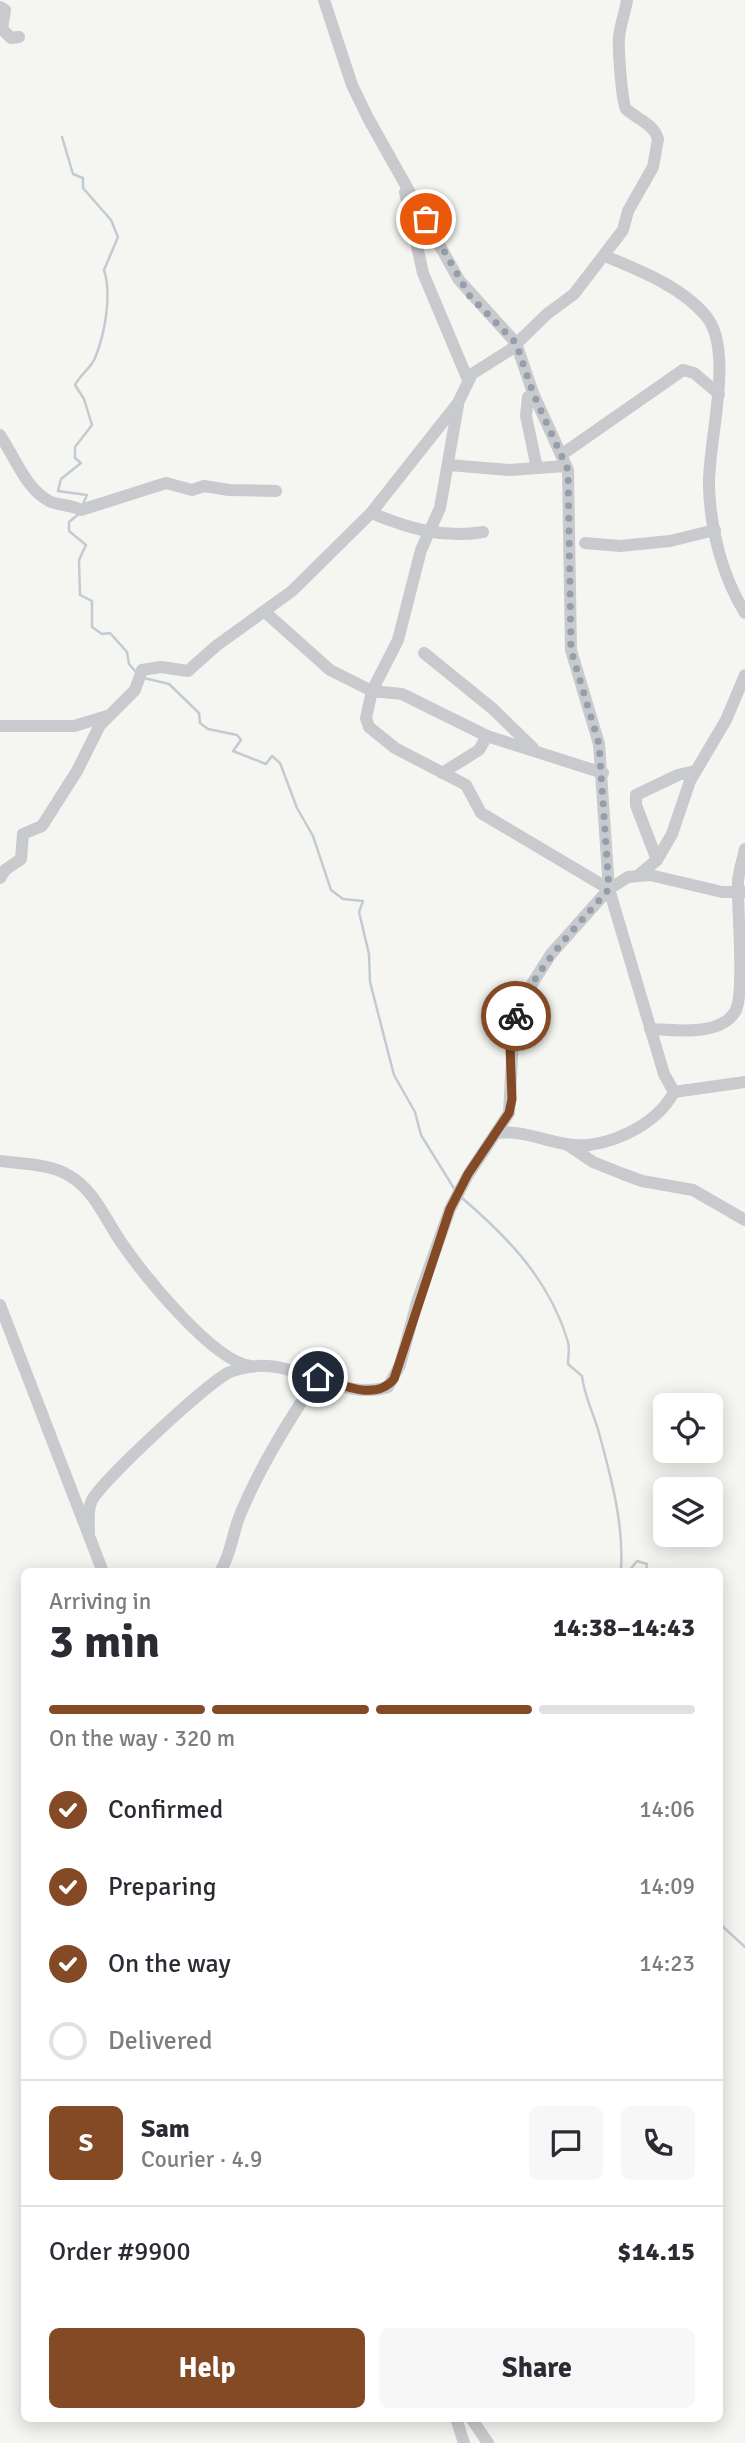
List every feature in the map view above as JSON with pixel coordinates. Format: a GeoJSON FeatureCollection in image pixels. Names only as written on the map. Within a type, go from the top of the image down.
{"type":"FeatureCollection","features":[{"type":"Feature","properties":{"kind":"street"},"geometry":{"type":"LineString","coordinates":[[324,0],[352,85],[403,182],[464,288],[516,343],[533,393],[564,461],[572,611],[571,650],[599,744],[609,889],[664,1074],[674,1092]]}},
{"type":"Feature","properties":{"kind":"street"},"geometry":{"type":"LineString","coordinates":[[0,878],[5,870],[21,859],[23,834],[42,826],[108,716],[135,690],[142,670],[161,667],[188,671],[216,646],[292,592],[371,513],[458,403],[468,380],[478,368],[510,350],[574,294],[605,256],[623,230],[628,211],[648,180],[658,139],[653,129],[625,108],[621,100],[622,67],[618,43],[627,0]]}},
{"type":"Feature","properties":{"kind":"street"},"geometry":{"type":"LineString","coordinates":[[0,6],[5,10],[2,29],[11,38],[19,37]]}},
{"type":"Feature","properties":{"kind":"street"},"geometry":{"type":"LineString","coordinates":[[403,182],[424,273],[468,380]]}},
{"type":"Feature","properties":{"kind":"street"},"geometry":{"type":"LineString","coordinates":[[605,256],[674,290],[706,316],[718,337],[719,394],[710,463],[715,530],[723,565],[745,613]]}},
{"type":"Feature","properties":{"kind":"street"},"geometry":{"type":"LineString","coordinates":[[449,465],[509,470],[537,468],[564,461],[683,370],[694,373],[719,394]]}},
{"type":"Feature","properties":{"kind":"street"},"geometry":{"type":"LineString","coordinates":[[528,397],[526,416],[537,468]]}},
{"type":"Feature","properties":{"kind":"street"},"geometry":{"type":"LineString","coordinates":[[458,403],[440,508],[415,566],[398,640],[372,691],[366,718],[369,727],[395,748],[466,785],[481,813],[609,889]]}},
{"type":"Feature","properties":{"kind":"street"},"geometry":{"type":"LineString","coordinates":[[0,435],[40,496],[53,503],[70,504],[81,510],[166,483],[191,489],[204,486],[229,491],[276,491]]}},
{"type":"Feature","properties":{"kind":"street"},"geometry":{"type":"LineString","coordinates":[[371,513],[416,530],[461,536],[483,532]]}},
{"type":"Feature","properties":{"kind":"street"},"geometry":{"type":"LineString","coordinates":[[585,543],[620,546],[670,541],[715,530]]}},
{"type":"Feature","properties":{"kind":"street"},"geometry":{"type":"LineString","coordinates":[[265,612],[330,670],[372,691],[402,694],[488,736],[603,773]]}},
{"type":"Feature","properties":{"kind":"street"},"geometry":{"type":"LineString","coordinates":[[424,653],[493,709],[538,752]]}},
{"type":"Feature","properties":{"kind":"street"},"geometry":{"type":"LineString","coordinates":[[0,1161],[57,1170],[81,1184],[125,1247],[181,1315],[237,1363],[293,1370],[357,1390],[377,1391],[387,1387],[394,1379],[450,1209],[468,1174],[509,1113],[512,1099],[510,1047],[513,1021],[525,995],[551,954],[609,889],[640,874],[657,860],[678,823],[695,771],[726,720],[745,675]]}},
{"type":"Feature","properties":{"kind":"street"},"geometry":{"type":"LineString","coordinates":[[0,726],[74,726],[108,716]]}},
{"type":"Feature","properties":{"kind":"street"},"geometry":{"type":"LineString","coordinates":[[442,773],[479,750],[488,736]]}},
{"type":"Feature","properties":{"kind":"street"},"geometry":{"type":"LineString","coordinates":[[657,860],[640,818],[636,795],[672,778],[695,771]]}},
{"type":"Feature","properties":{"kind":"street"},"geometry":{"type":"LineString","coordinates":[[650,1029],[687,1031],[717,1026],[736,1012],[739,998],[742,892],[738,880],[745,849]]}},
{"type":"Feature","properties":{"kind":"street"},"geometry":{"type":"LineString","coordinates":[[640,874],[722,892],[742,892]]}},
{"type":"Feature","properties":{"kind":"street"},"geometry":{"type":"LineString","coordinates":[[496,1133],[533,1135],[567,1144],[603,1141],[635,1129],[658,1115],[674,1092],[745,1082]]}},
{"type":"Feature","properties":{"kind":"street"},"geometry":{"type":"LineString","coordinates":[[567,1144],[593,1162],[623,1174],[693,1190],[745,1220]]}},
{"type":"Feature","properties":{"kind":"street"},"geometry":{"type":"LineString","coordinates":[[0,1305],[102,1568]]}},
{"type":"Feature","properties":{"kind":"street"},"geometry":{"type":"LineString","coordinates":[[89,1532],[89,1506],[94,1497],[161,1429],[229,1372],[257,1366]]}},
{"type":"Feature","properties":{"kind":"street"},"geometry":{"type":"LineString","coordinates":[[222,1568],[234,1542],[239,1516],[259,1474],[318,1377]]}},
{"type":"Feature","properties":{"kind":"street"},"geometry":{"type":"LineString","coordinates":[[457,2422],[464,2443]]}},
{"type":"Feature","properties":{"kind":"street"},"geometry":{"type":"LineString","coordinates":[[474,2422],[488,2443]]}},
{"type":"Feature","properties":{"kind":"waterway"},"geometry":{"type":"LineString","coordinates":[[62,137],[73,174],[83,178],[83,188],[111,220],[118,237],[104,270],[107,302],[99,348],[93,362],[75,385],[84,399],[92,425],[75,447],[75,458],[81,463],[61,479],[58,491],[87,495],[83,504]]}},
{"type":"Feature","properties":{"kind":"waterway"},"geometry":{"type":"LineString","coordinates":[[80,513],[69,522],[69,531],[86,545],[79,560],[80,595],[92,601],[92,627],[102,634],[110,633],[127,652],[129,664],[136,672]]}},
{"type":"Feature","properties":{"kind":"waterway"},"geometry":{"type":"LineString","coordinates":[[144,678],[169,684],[199,713],[200,723],[208,729],[237,735],[241,740],[233,751],[266,764],[272,756],[280,763],[297,808],[313,836],[331,890],[343,899],[363,901],[359,912],[369,954],[370,982],[394,1075],[415,1112],[421,1135],[455,1190]]}},
{"type":"Feature","properties":{"kind":"waterway"},"geometry":{"type":"LineString","coordinates":[[462,1198],[496,1229],[526,1262],[539,1280],[560,1320],[569,1345],[568,1364],[582,1376],[608,1466],[619,1518],[621,1568]]}},
{"type":"Feature","properties":{"kind":"waterway"},"geometry":{"type":"LineString","coordinates":[[631,1568],[637,1561],[647,1564],[646,1568]]}},
{"type":"Feature","properties":{"kind":"waterway"},"geometry":{"type":"LineString","coordinates":[[723,1927],[745,1947]]}},
{"type":"Feature","properties":{"kind":"way so far"},"geometry":{"type":"LineString","coordinates":[[426,219],[469,295],[516,343],[533,393],[568,470],[571,650],[599,744],[603,773],[609,889],[551,954],[525,995],[516,1016]]}},
{"type":"Feature","properties":{"kind":"route"},"geometry":{"type":"LineString","coordinates":[[318,1377],[357,1390],[377,1391],[387,1387],[394,1379],[450,1209],[468,1174],[509,1113],[512,1099],[510,1047],[516,1016]]}}]}
